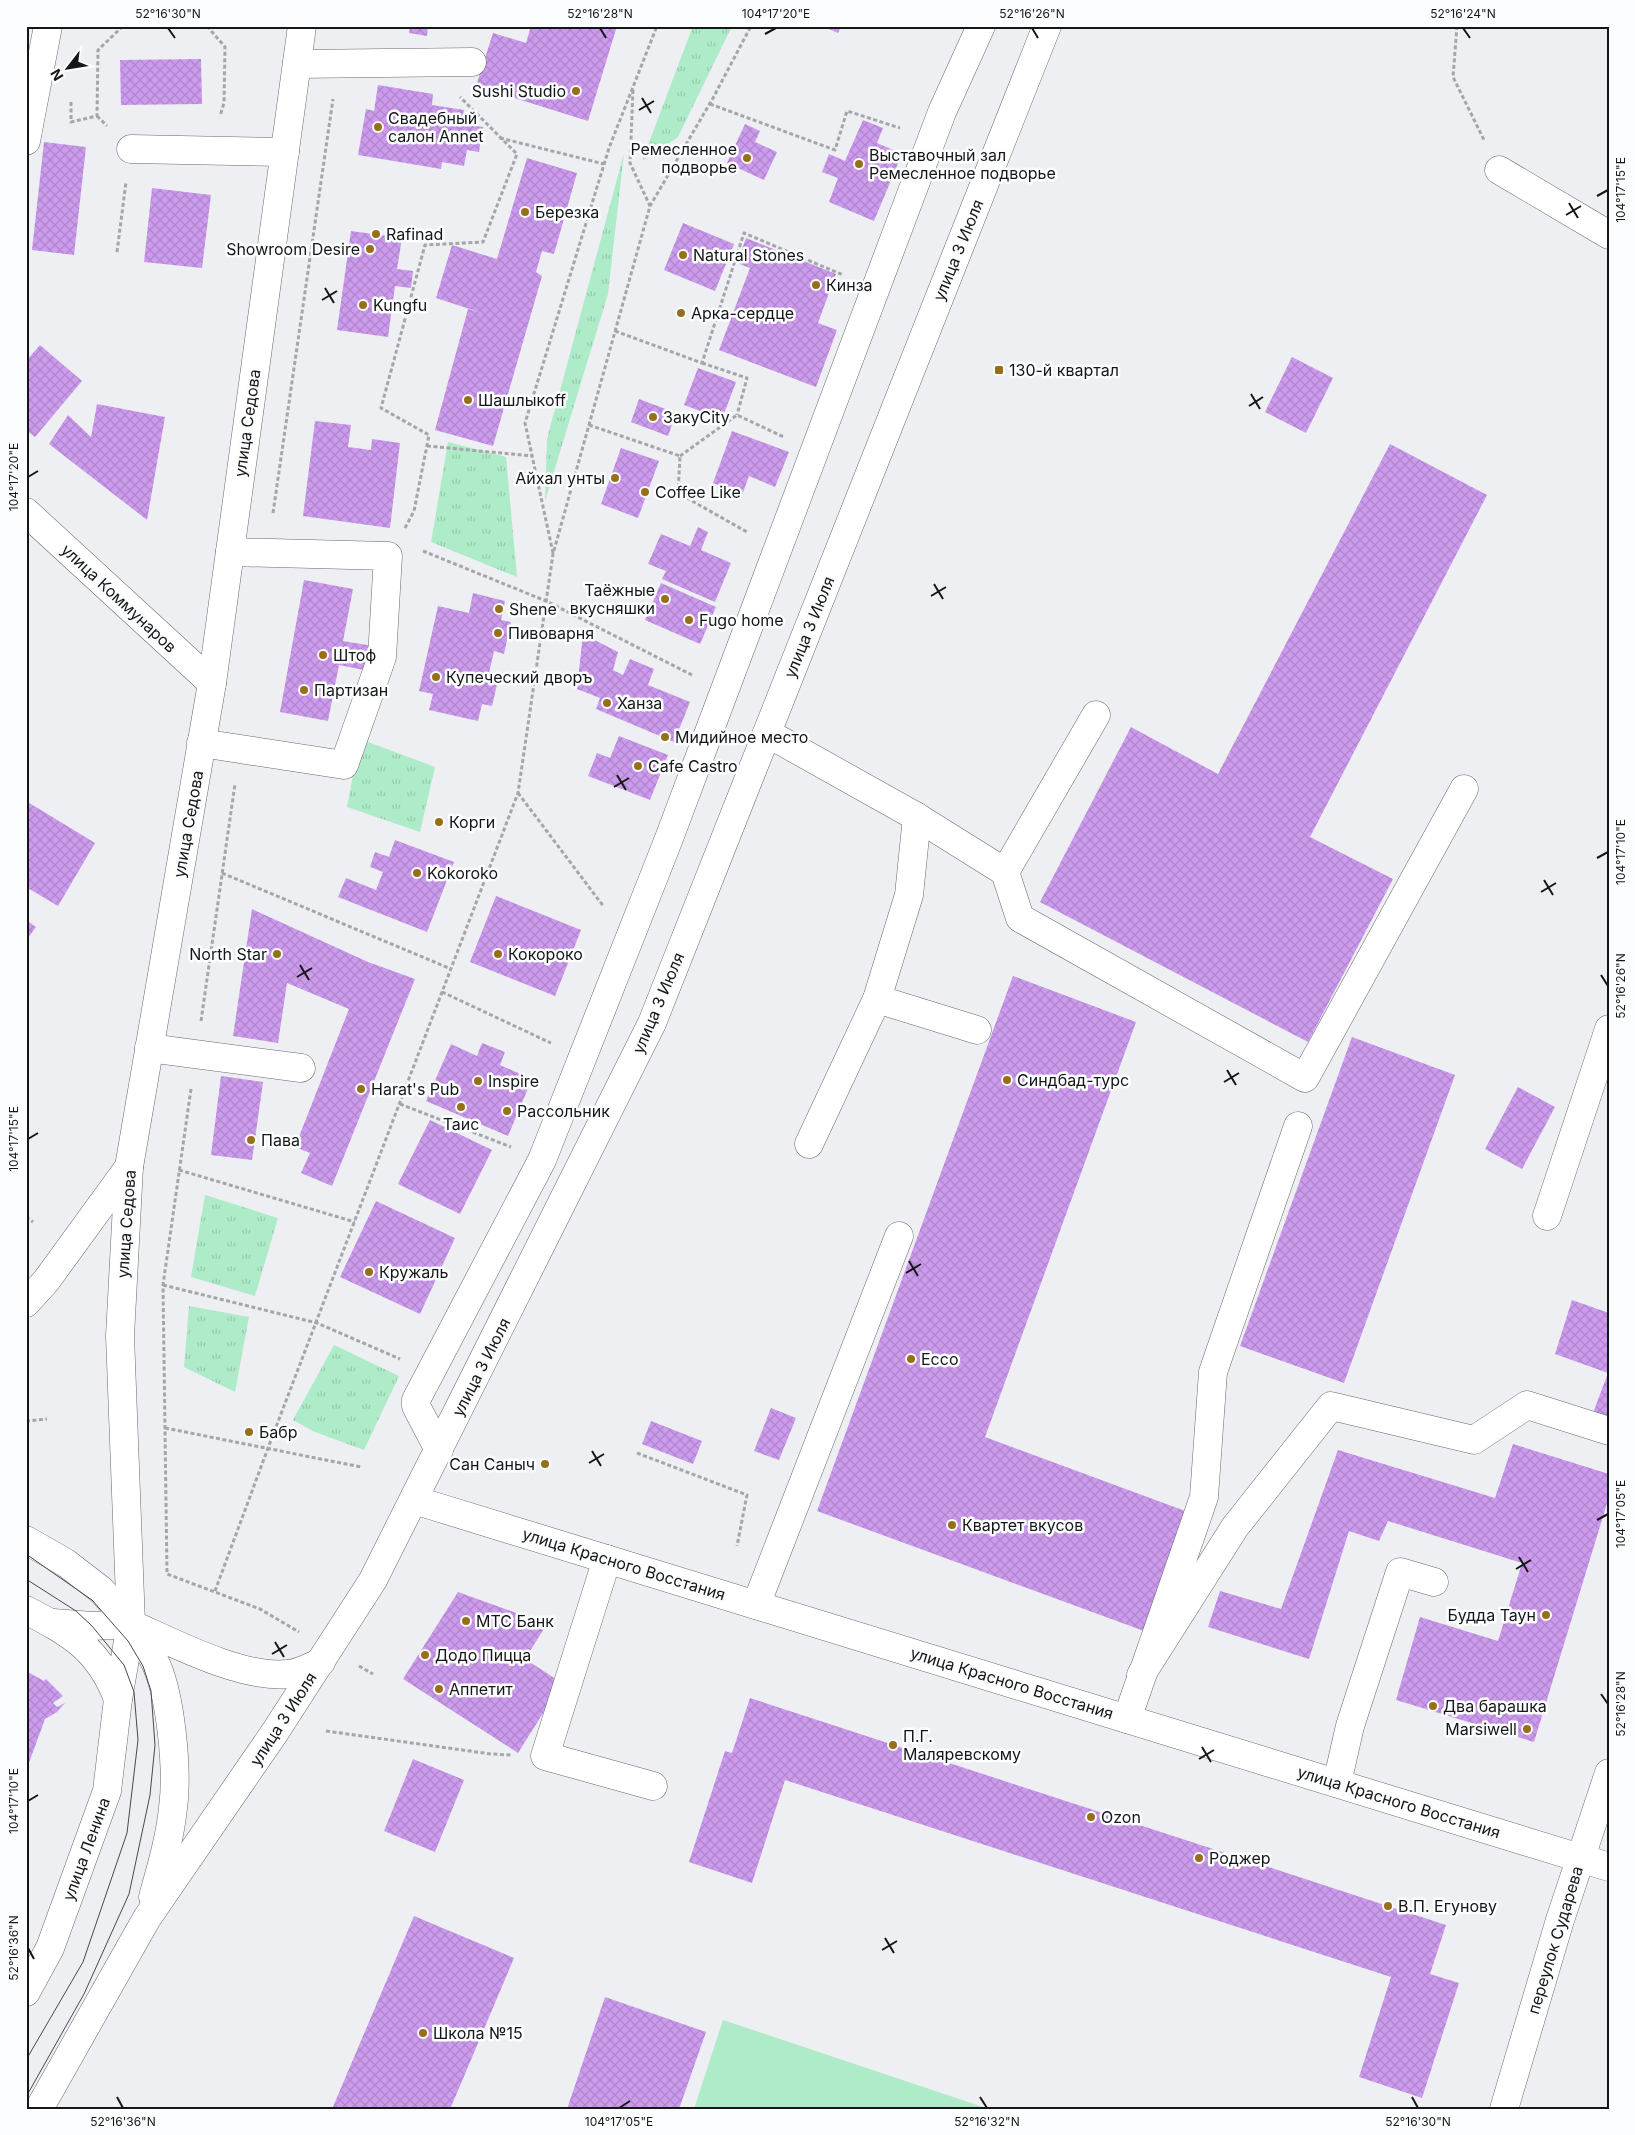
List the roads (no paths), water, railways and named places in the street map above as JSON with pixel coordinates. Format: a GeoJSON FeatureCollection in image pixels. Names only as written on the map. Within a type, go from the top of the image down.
{"type":"FeatureCollection","features":[{"type":"Feature","properties":{"kind":"main road"},"geometry":{"type":"LineString","coordinates":[[26,141],[48,26]]}},
{"type":"Feature","properties":{"kind":"main road","name":"улица Седова"},"geometry":{"type":"LineString","coordinates":[[118,1699],[131,1624],[120,1336],[129,1167],[212,683],[302,26]]}},
{"type":"Feature","properties":{"kind":"main road"},"geometry":{"type":"LineString","coordinates":[[440,1450],[416,1406],[416,1400],[542,1160],[668,841],[942,112],[981,26]]}},
{"type":"Feature","properties":{"kind":"main road","name":"улица 3 Июля"},"geometry":{"type":"LineString","coordinates":[[147,1918],[275,1732],[373,1580],[440,1450],[652,1023],[1047,26]]}},
{"type":"Feature","properties":{"kind":"main road"},"geometry":{"type":"LineString","coordinates":[[297,64],[472,62]]}},
{"type":"Feature","properties":{"kind":"main road"},"geometry":{"type":"LineString","coordinates":[[131,149],[209,149],[285,152]]}},
{"type":"Feature","properties":{"kind":"main road"},"geometry":{"type":"LineString","coordinates":[[1498,170],[1609,235]]}},
{"type":"Feature","properties":{"kind":"main road","name":"улица Коммунаров"},"geometry":{"type":"LineString","coordinates":[[26,512],[212,683]]}},
{"type":"Feature","properties":{"kind":"main road"},"geometry":{"type":"LineString","coordinates":[[201,743],[344,765],[382,657],[393,548],[230,552]]}},
{"type":"Feature","properties":{"kind":"main road"},"geometry":{"type":"LineString","coordinates":[[1005,872],[1096,715]]}},
{"type":"Feature","properties":{"kind":"main road"},"geometry":{"type":"LineString","coordinates":[[767,733],[917,817],[1005,872],[1020,918],[1305,1078],[1464,790]]}},
{"type":"Feature","properties":{"kind":"main road"},"geometry":{"type":"LineString","coordinates":[[809,1144],[877,999],[909,895],[917,817]]}},
{"type":"Feature","properties":{"kind":"main road"},"geometry":{"type":"LineString","coordinates":[[877,999],[978,1030]]}},
{"type":"Feature","properties":{"kind":"main road"},"geometry":{"type":"LineString","coordinates":[[1546,1216],[1609,1029]]}},
{"type":"Feature","properties":{"kind":"main road"},"geometry":{"type":"LineString","coordinates":[[149,1048],[301,1068]]}},
{"type":"Feature","properties":{"kind":"main road"},"geometry":{"type":"LineString","coordinates":[[1127,1718],[1204,1497],[1213,1372],[1298,1126]]}},
{"type":"Feature","properties":{"kind":"main road"},"geometry":{"type":"LineString","coordinates":[[26,1303],[46,1281],[129,1167]]}},
{"type":"Feature","properties":{"kind":"main road"},"geometry":{"type":"LineString","coordinates":[[756,1605],[899,1236]]}},
{"type":"Feature","properties":{"kind":"main road"},"geometry":{"type":"LineString","coordinates":[[1142,1676],[1235,1527],[1331,1406],[1474,1440],[1527,1405],[1609,1431]]}},
{"type":"Feature","properties":{"kind":"main road","name":"улица Красного Восстания"},"geometry":{"type":"LineString","coordinates":[[414,1500],[1609,1867]]}},
{"type":"Feature","properties":{"kind":"main road"},"geometry":{"type":"LineString","coordinates":[[26,1540],[66,1563],[101,1590],[131,1624],[155,1661],[166,1695],[172,1749],[174,1806],[167,1846],[147,1918],[40,2109]]}},
{"type":"Feature","properties":{"kind":"main road"},"geometry":{"type":"LineString","coordinates":[[607,1559],[544,1756],[653,1786]]}},
{"type":"Feature","properties":{"kind":"main road"},"geometry":{"type":"LineString","coordinates":[[1337,1784],[1350,1726],[1400,1572],[1434,1582]]}},
{"type":"Feature","properties":{"kind":"main road"},"geometry":{"type":"LineString","coordinates":[[26,1610],[51,1623],[84,1645],[98,1659],[110,1677],[118,1699]]}},
{"type":"Feature","properties":{"kind":"main road"},"geometry":{"type":"LineString","coordinates":[[51,1623],[92,1626],[131,1624],[207,1658],[267,1674],[299,1672],[321,1662]]}},
{"type":"Feature","properties":{"kind":"main road","name":"улица Ленина"},"geometry":{"type":"LineString","coordinates":[[26,1992],[50,1948],[107,1791],[118,1699]]}},
{"type":"Feature","properties":{"kind":"main road","name":"переулок Сударева"},"geometry":{"type":"LineString","coordinates":[[1504,2109],[1560,1920],[1609,1773]]}},
{"type":"Feature","properties":{"kind":"tram line"},"geometry":{"type":"LineString","coordinates":[[26,1554],[92,1600],[128,1641],[143,1666],[151,1691],[155,1745],[150,1795],[129,1894],[84,1994],[26,2097]]}},
{"type":"Feature","properties":{"kind":"tram line"},"geometry":{"type":"LineString","coordinates":[[26,1579],[76,1611],[92,1626],[124,1665],[134,1692],[138,1740],[127,1833],[83,1962],[26,2060]]}},
{"type":"Feature","properties":{"kind":"place","name":"Sushi Studio"},"geometry":{"type":"Point","coordinates":[576,91]}},
{"type":"Feature","properties":{"kind":"place","name":"Свадебный салон Annet"},"geometry":{"type":"Point","coordinates":[378,127]}},
{"type":"Feature","properties":{"kind":"place","name":"Ремесленное подворье"},"geometry":{"type":"Point","coordinates":[747,158]}},
{"type":"Feature","properties":{"kind":"place","name":"Выставочный зал Ремесленное подворье"},"geometry":{"type":"Point","coordinates":[859,164]}},
{"type":"Feature","properties":{"kind":"place","name":"Березка"},"geometry":{"type":"Point","coordinates":[525,212]}},
{"type":"Feature","properties":{"kind":"place","name":"Rafinad"},"geometry":{"type":"Point","coordinates":[376,234]}},
{"type":"Feature","properties":{"kind":"place","name":"Showroom Desire"},"geometry":{"type":"Point","coordinates":[370,249]}},
{"type":"Feature","properties":{"kind":"place","name":"Natural Stones"},"geometry":{"type":"Point","coordinates":[683,255]}},
{"type":"Feature","properties":{"kind":"place","name":"Кинза"},"geometry":{"type":"Point","coordinates":[816,285]}},
{"type":"Feature","properties":{"kind":"place","name":"Kungfu"},"geometry":{"type":"Point","coordinates":[363,305]}},
{"type":"Feature","properties":{"kind":"place","name":"Арка-сердце"},"geometry":{"type":"Point","coordinates":[681,313]}},
{"type":"Feature","properties":{"kind":"place","name":"130-й квартал"},"geometry":{"type":"Point","coordinates":[999,370]}},
{"type":"Feature","properties":{"kind":"place","name":"Шашлыкoff"},"geometry":{"type":"Point","coordinates":[468,400]}},
{"type":"Feature","properties":{"kind":"place","name":"ЗакуCity"},"geometry":{"type":"Point","coordinates":[653,417]}},
{"type":"Feature","properties":{"kind":"place","name":"Айхал унты"},"geometry":{"type":"Point","coordinates":[615,478]}},
{"type":"Feature","properties":{"kind":"place","name":"Coffee Like"},"geometry":{"type":"Point","coordinates":[645,492]}},
{"type":"Feature","properties":{"kind":"place","name":"Таёжные вкусняшки"},"geometry":{"type":"Point","coordinates":[665,599]}},
{"type":"Feature","properties":{"kind":"place","name":"Shene"},"geometry":{"type":"Point","coordinates":[499,609]}},
{"type":"Feature","properties":{"kind":"place","name":"Fugo home"},"geometry":{"type":"Point","coordinates":[689,620]}},
{"type":"Feature","properties":{"kind":"place","name":"Пивоварня"},"geometry":{"type":"Point","coordinates":[498,633]}},
{"type":"Feature","properties":{"kind":"place","name":"Штоф"},"geometry":{"type":"Point","coordinates":[323,655]}},
{"type":"Feature","properties":{"kind":"place","name":"Купеческий дворъ"},"geometry":{"type":"Point","coordinates":[436,677]}},
{"type":"Feature","properties":{"kind":"place","name":"Партизан"},"geometry":{"type":"Point","coordinates":[304,690]}},
{"type":"Feature","properties":{"kind":"place","name":"Ханза"},"geometry":{"type":"Point","coordinates":[607,703]}},
{"type":"Feature","properties":{"kind":"place","name":"Мидийное место"},"geometry":{"type":"Point","coordinates":[665,737]}},
{"type":"Feature","properties":{"kind":"place","name":"Cafe Castro"},"geometry":{"type":"Point","coordinates":[638,766]}},
{"type":"Feature","properties":{"kind":"place","name":"Корги"},"geometry":{"type":"Point","coordinates":[439,822]}},
{"type":"Feature","properties":{"kind":"place","name":"Kokoroko"},"geometry":{"type":"Point","coordinates":[417,873]}},
{"type":"Feature","properties":{"kind":"place","name":"North Star"},"geometry":{"type":"Point","coordinates":[277,954]}},
{"type":"Feature","properties":{"kind":"place","name":"Кокороко"},"geometry":{"type":"Point","coordinates":[498,954]}},
{"type":"Feature","properties":{"kind":"place","name":"Синдбад-турс"},"geometry":{"type":"Point","coordinates":[1007,1080]}},
{"type":"Feature","properties":{"kind":"place","name":"Inspire"},"geometry":{"type":"Point","coordinates":[478,1081]}},
{"type":"Feature","properties":{"kind":"place","name":"Harat's Pub"},"geometry":{"type":"Point","coordinates":[361,1089]}},
{"type":"Feature","properties":{"kind":"place","name":"Таис"},"geometry":{"type":"Point","coordinates":[461,1107]}},
{"type":"Feature","properties":{"kind":"place","name":"Рассольник"},"geometry":{"type":"Point","coordinates":[507,1111]}},
{"type":"Feature","properties":{"kind":"place","name":"Пава"},"geometry":{"type":"Point","coordinates":[251,1140]}},
{"type":"Feature","properties":{"kind":"place","name":"Кружаль"},"geometry":{"type":"Point","coordinates":[369,1272]}},
{"type":"Feature","properties":{"kind":"place","name":"Ecco"},"geometry":{"type":"Point","coordinates":[911,1359]}},
{"type":"Feature","properties":{"kind":"place","name":"Бабр"},"geometry":{"type":"Point","coordinates":[249,1432]}},
{"type":"Feature","properties":{"kind":"place","name":"Сан Саныч"},"geometry":{"type":"Point","coordinates":[545,1464]}},
{"type":"Feature","properties":{"kind":"place","name":"Квартет вкусов"},"geometry":{"type":"Point","coordinates":[952,1525]}},
{"type":"Feature","properties":{"kind":"place","name":"Будда Таун"},"geometry":{"type":"Point","coordinates":[1546,1615]}},
{"type":"Feature","properties":{"kind":"place","name":"МТС Банк"},"geometry":{"type":"Point","coordinates":[466,1621]}},
{"type":"Feature","properties":{"kind":"place","name":"Додо Пицца"},"geometry":{"type":"Point","coordinates":[425,1655]}},
{"type":"Feature","properties":{"kind":"place","name":"Аппетит"},"geometry":{"type":"Point","coordinates":[439,1689]}},
{"type":"Feature","properties":{"kind":"place","name":"Два барашка"},"geometry":{"type":"Point","coordinates":[1433,1706]}},
{"type":"Feature","properties":{"kind":"place","name":"Marsiwell"},"geometry":{"type":"Point","coordinates":[1527,1729]}},
{"type":"Feature","properties":{"kind":"place","name":"П.Г. Маляревскому"},"geometry":{"type":"Point","coordinates":[893,1745]}},
{"type":"Feature","properties":{"kind":"place","name":"Ozon"},"geometry":{"type":"Point","coordinates":[1091,1817]}},
{"type":"Feature","properties":{"kind":"place","name":"Роджер"},"geometry":{"type":"Point","coordinates":[1199,1858]}},
{"type":"Feature","properties":{"kind":"place","name":"В.П. Егунову"},"geometry":{"type":"Point","coordinates":[1388,1906]}},
{"type":"Feature","properties":{"kind":"place","name":"Школа №15"},"geometry":{"type":"Point","coordinates":[423,2033]}}]}
